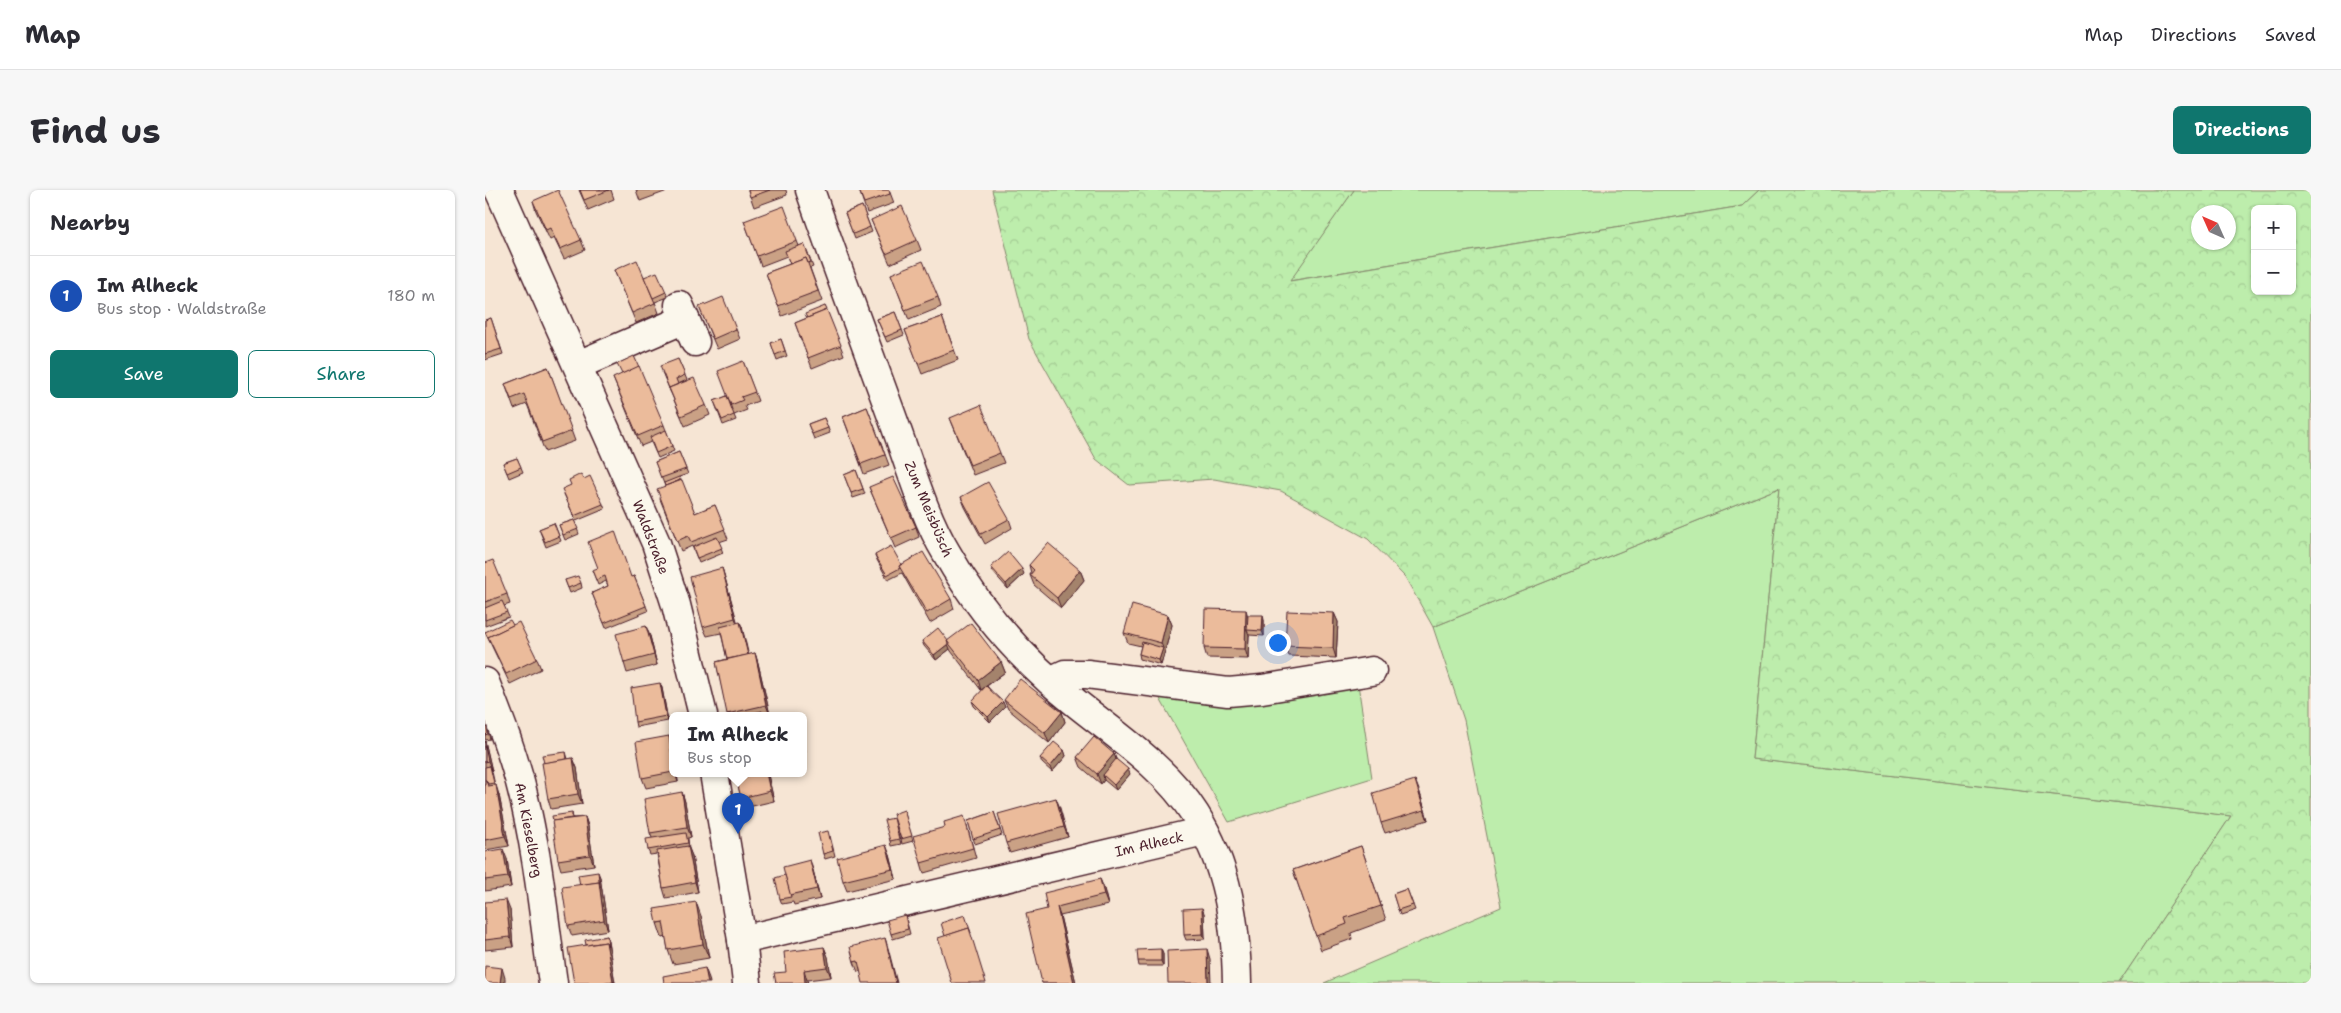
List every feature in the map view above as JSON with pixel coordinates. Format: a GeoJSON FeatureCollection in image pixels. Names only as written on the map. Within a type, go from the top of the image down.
{"type":"FeatureCollection","features":[{"type":"Feature","properties":{"kind":"street","name":"Waldstraße"},"geometry":{"type":"LineString","coordinates":[[499,190],[656,542],[676,605],[702,712]]}},
{"type":"Feature","properties":{"kind":"street","name":"Zum Meisbüsch"},"geometry":{"type":"LineString","coordinates":[[810,190],[918,489],[944,551],[989,619],[1021,655],[1151,764],[1181,796],[1204,831],[1227,885],[1233,915],[1237,983]]}},
{"type":"Feature","properties":{"kind":"street"},"geometry":{"type":"LineString","coordinates":[[578,365],[687,322]]}},
{"type":"Feature","properties":{"kind":"street"},"geometry":{"type":"LineString","coordinates":[[1050,681],[1065,674],[1087,674],[1228,692],[1261,689],[1372,671]]}},
{"type":"Feature","properties":{"kind":"street","name":"Am Kieselberg"},"geometry":{"type":"LineString","coordinates":[[485,682],[515,762],[523,791],[535,856],[553,983]]}},
{"type":"Feature","properties":{"kind":"street"},"geometry":{"type":"LineString","coordinates":[[715,777],[742,940],[747,983]]}},
{"type":"Feature","properties":{"kind":"street","name":"Im Alheck"},"geometry":{"type":"LineString","coordinates":[[742,940],[1204,831]]}},
{"type":"Feature","properties":{"kind":"green space"},"geometry":{"type":"Polygon","coordinates":[[[992,190],[1354,190],[1290,281],[1742,206],[1759,190],[2311,190],[2311,983],[2119,983],[2231,816],[1752,759],[1779,488],[1433,627],[1405,577],[1368,539],[1281,491],[1214,479],[1129,485],[1096,459],[1029,339],[992,190]]]}},
{"type":"Feature","properties":{"kind":"green space"},"geometry":{"type":"Polygon","coordinates":[[[1354,190],[1759,190],[1742,206],[1289,281],[1354,190]]]}},
{"type":"Feature","properties":{"kind":"green space"},"geometry":{"type":"Polygon","coordinates":[[[1779,488],[1752,759],[2231,816],[2119,983],[1324,983],[1501,907],[1464,720],[1433,627],[1779,488]]]}},
{"type":"Feature","properties":{"kind":"green space"},"geometry":{"type":"Polygon","coordinates":[[[1358,684],[1372,778],[1229,822],[1159,697],[1233,700],[1358,684]]]}},
{"type":"Feature","properties":{"kind":"building"},"geometry":{"type":"Polygon","coordinates":[[[558,190],[581,240],[560,249],[550,228],[546,230],[533,201],[558,190]]]}},
{"type":"Feature","properties":{"kind":"building"},"geometry":{"type":"Polygon","coordinates":[[[580,190],[609,190],[584,200],[580,190]]]}},
{"type":"Feature","properties":{"kind":"building"},"geometry":{"type":"Polygon","coordinates":[[[748,190],[770,190],[750,197],[748,190]]]}},
{"type":"Feature","properties":{"kind":"building"},"geometry":{"type":"Polygon","coordinates":[[[859,190],[889,190],[890,194],[864,203],[859,190]]]}},
{"type":"Feature","properties":{"kind":"building"},"geometry":{"type":"Polygon","coordinates":[[[784,206],[797,241],[757,256],[744,221],[784,206]]]}},
{"type":"Feature","properties":{"kind":"building"},"geometry":{"type":"Polygon","coordinates":[[[862,206],[870,227],[853,234],[845,213],[862,206]]]}},
{"type":"Feature","properties":{"kind":"building"},"geometry":{"type":"Polygon","coordinates":[[[902,206],[917,240],[886,254],[871,220],[902,206]]]}},
{"type":"Feature","properties":{"kind":"building"},"geometry":{"type":"Polygon","coordinates":[[[804,244],[811,262],[808,263],[806,258],[790,264],[785,251],[804,244]]]}},
{"type":"Feature","properties":{"kind":"building"},"geometry":{"type":"Polygon","coordinates":[[[806,258],[818,291],[778,306],[766,273],[806,258]]]}},
{"type":"Feature","properties":{"kind":"building"},"geometry":{"type":"Polygon","coordinates":[[[637,260],[655,303],[632,313],[614,270],[637,260]]]}},
{"type":"Feature","properties":{"kind":"building"},"geometry":{"type":"Polygon","coordinates":[[[923,261],[938,297],[905,310],[891,274],[923,261]]]}},
{"type":"Feature","properties":{"kind":"building"},"geometry":{"type":"Polygon","coordinates":[[[657,272],[666,292],[653,298],[644,277],[657,272]]]}},
{"type":"Feature","properties":{"kind":"building"},"geometry":{"type":"Polygon","coordinates":[[[723,297],[736,329],[713,339],[699,307],[723,297]]]}},
{"type":"Feature","properties":{"kind":"building"},"geometry":{"type":"Polygon","coordinates":[[[825,306],[827,310],[807,318],[805,314],[825,306]]]}},
{"type":"Feature","properties":{"kind":"building"},"geometry":{"type":"Polygon","coordinates":[[[827,310],[841,345],[808,358],[795,323],[827,310]]]}},
{"type":"Feature","properties":{"kind":"building"},"geometry":{"type":"Polygon","coordinates":[[[895,312],[902,330],[885,337],[877,319],[895,312]]]}},
{"type":"Feature","properties":{"kind":"building"},"geometry":{"type":"Polygon","coordinates":[[[942,317],[954,350],[918,364],[905,330],[942,317]]]}},
{"type":"Feature","properties":{"kind":"building"},"geometry":{"type":"Polygon","coordinates":[[[491,318],[501,349],[485,354],[485,320],[491,318]]]}},
{"type":"Feature","properties":{"kind":"building"},"geometry":{"type":"Polygon","coordinates":[[[781,339],[785,351],[775,355],[771,343],[781,339]]]}},
{"type":"Feature","properties":{"kind":"building"},"geometry":{"type":"Polygon","coordinates":[[[634,356],[639,367],[622,374],[617,364],[634,356]]]}},
{"type":"Feature","properties":{"kind":"building"},"geometry":{"type":"Polygon","coordinates":[[[678,359],[685,375],[676,379],[678,384],[669,388],[671,393],[660,366],[678,359]]]}},
{"type":"Feature","properties":{"kind":"building"},"geometry":{"type":"Polygon","coordinates":[[[743,361],[755,392],[741,397],[743,400],[731,405],[718,371],[743,361]]]}},
{"type":"Feature","properties":{"kind":"building"},"geometry":{"type":"Polygon","coordinates":[[[639,366],[664,425],[638,436],[613,378],[639,366]]]}},
{"type":"Feature","properties":{"kind":"building"},"geometry":{"type":"Polygon","coordinates":[[[548,367],[572,431],[542,442],[524,394],[511,399],[505,384],[548,367]]]}},
{"type":"Feature","properties":{"kind":"building"},"geometry":{"type":"Polygon","coordinates":[[[694,378],[706,405],[681,416],[669,388],[694,378]]]}},
{"type":"Feature","properties":{"kind":"building"},"geometry":{"type":"Polygon","coordinates":[[[727,396],[734,415],[722,420],[714,401],[727,396]]]}},
{"type":"Feature","properties":{"kind":"building"},"geometry":{"type":"Polygon","coordinates":[[[981,405],[1000,453],[970,465],[950,418],[981,405]]]}},
{"type":"Feature","properties":{"kind":"building"},"geometry":{"type":"Polygon","coordinates":[[[867,407],[885,455],[861,464],[843,417],[867,407]]]}},
{"type":"Feature","properties":{"kind":"building"},"geometry":{"type":"Polygon","coordinates":[[[824,418],[828,428],[812,434],[808,424],[824,418]]]}},
{"type":"Feature","properties":{"kind":"building"},"geometry":{"type":"Polygon","coordinates":[[[666,430],[672,446],[656,453],[650,437],[666,430]]]}},
{"type":"Feature","properties":{"kind":"building"},"geometry":{"type":"Polygon","coordinates":[[[679,452],[686,469],[661,478],[655,462],[679,452]]]}},
{"type":"Feature","properties":{"kind":"building"},"geometry":{"type":"Polygon","coordinates":[[[517,458],[521,467],[507,473],[503,463],[517,458]]]}},
{"type":"Feature","properties":{"kind":"building"},"geometry":{"type":"Polygon","coordinates":[[[856,470],[863,489],[851,493],[844,475],[856,470]]]}},
{"type":"Feature","properties":{"kind":"building"},"geometry":{"type":"Polygon","coordinates":[[[581,474],[584,479],[590,476],[603,504],[574,516],[562,489],[571,485],[569,480],[581,474]]]}},
{"type":"Feature","properties":{"kind":"building"},"geometry":{"type":"Polygon","coordinates":[[[679,477],[680,480],[665,486],[664,483],[679,477]]]}},
{"type":"Feature","properties":{"kind":"building"},"geometry":{"type":"Polygon","coordinates":[[[893,477],[916,527],[891,538],[869,487],[893,477]]]}},
{"type":"Feature","properties":{"kind":"building"},"geometry":{"type":"Polygon","coordinates":[[[682,480],[695,513],[715,505],[725,529],[691,542],[688,536],[677,541],[657,489],[682,480]]]}},
{"type":"Feature","properties":{"kind":"building"},"geometry":{"type":"Polygon","coordinates":[[[988,482],[1009,519],[981,534],[961,497],[988,482]]]}},
{"type":"Feature","properties":{"kind":"building"},"geometry":{"type":"Polygon","coordinates":[[[574,520],[578,529],[563,535],[559,525],[574,520]]]}},
{"type":"Feature","properties":{"kind":"building"},"geometry":{"type":"Polygon","coordinates":[[[554,523],[559,536],[545,542],[539,529],[554,523]]]}},
{"type":"Feature","properties":{"kind":"building"},"geometry":{"type":"Polygon","coordinates":[[[615,531],[631,577],[634,576],[646,606],[604,623],[592,593],[608,586],[605,576],[596,580],[592,570],[598,568],[588,542],[615,531]]]}},
{"type":"Feature","properties":{"kind":"building"},"geometry":{"type":"Polygon","coordinates":[[[717,537],[722,548],[697,558],[693,547],[717,537]]]}},
{"type":"Feature","properties":{"kind":"building"},"geometry":{"type":"Polygon","coordinates":[[[1048,543],[1080,570],[1057,598],[1030,575],[1034,570],[1029,565],[1048,543]]]}},
{"type":"Feature","properties":{"kind":"building"},"geometry":{"type":"Polygon","coordinates":[[[891,546],[901,564],[900,568],[887,575],[875,555],[891,546]]]}},
{"type":"Feature","properties":{"kind":"building"},"geometry":{"type":"Polygon","coordinates":[[[923,552],[951,599],[927,613],[899,566],[923,552]]]}},
{"type":"Feature","properties":{"kind":"building"},"geometry":{"type":"Polygon","coordinates":[[[1008,552],[1022,569],[1006,584],[991,567],[1008,552]]]}},
{"type":"Feature","properties":{"kind":"building"},"geometry":{"type":"Polygon","coordinates":[[[493,560],[507,594],[485,602],[485,563],[493,560]]]}},
{"type":"Feature","properties":{"kind":"building"},"geometry":{"type":"Polygon","coordinates":[[[722,568],[735,618],[703,627],[690,577],[722,568]]]}},
{"type":"Feature","properties":{"kind":"building"},"geometry":{"type":"Polygon","coordinates":[[[578,576],[581,583],[568,588],[565,580],[578,576]]]}},
{"type":"Feature","properties":{"kind":"building"},"geometry":{"type":"Polygon","coordinates":[[[502,601],[507,612],[485,620],[485,608],[502,601]]]}},
{"type":"Feature","properties":{"kind":"building"},"geometry":{"type":"Polygon","coordinates":[[[1132,605],[1168,615],[1161,643],[1124,633],[1132,605]]]}},
{"type":"Feature","properties":{"kind":"building"},"geometry":{"type":"Polygon","coordinates":[[[1205,609],[1246,610],[1245,649],[1204,648],[1205,609]]]}},
{"type":"Feature","properties":{"kind":"building"},"geometry":{"type":"Polygon","coordinates":[[[1287,611],[1334,613],[1333,648],[1285,646],[1287,611]]]}},
{"type":"Feature","properties":{"kind":"building"},"geometry":{"type":"Polygon","coordinates":[[[1248,615],[1263,615],[1262,631],[1247,630],[1248,615]]]}},
{"type":"Feature","properties":{"kind":"building"},"geometry":{"type":"Polygon","coordinates":[[[510,620],[513,625],[488,637],[490,642],[485,632],[510,620]]]}},
{"type":"Feature","properties":{"kind":"building"},"geometry":{"type":"Polygon","coordinates":[[[519,622],[537,659],[506,674],[488,637],[519,622]]]}},
{"type":"Feature","properties":{"kind":"building"},"geometry":{"type":"Polygon","coordinates":[[[740,622],[748,655],[727,659],[720,627],[740,622]]]}},
{"type":"Feature","properties":{"kind":"building"},"geometry":{"type":"Polygon","coordinates":[[[971,623],[1001,662],[978,680],[947,641],[971,623]]]}},
{"type":"Feature","properties":{"kind":"building"},"geometry":{"type":"Polygon","coordinates":[[[646,626],[654,655],[624,663],[616,634],[646,626]]]}},
{"type":"Feature","properties":{"kind":"building"},"geometry":{"type":"Polygon","coordinates":[[[938,628],[948,641],[948,644],[934,655],[922,641],[938,628]]]}},
{"type":"Feature","properties":{"kind":"building"},"geometry":{"type":"Polygon","coordinates":[[[1142,642],[1163,648],[1159,660],[1139,654],[1142,642]]]}},
{"type":"Feature","properties":{"kind":"building"},"geometry":{"type":"Polygon","coordinates":[[[755,653],[766,705],[736,712],[727,712],[716,662],[755,653]]]}},
{"type":"Feature","properties":{"kind":"building"},"geometry":{"type":"Polygon","coordinates":[[[1020,679],[1062,712],[1045,733],[1004,700],[1020,679]]]}},
{"type":"Feature","properties":{"kind":"building"},"geometry":{"type":"Polygon","coordinates":[[[660,683],[666,716],[635,722],[631,688],[660,683]]]}},
{"type":"Feature","properties":{"kind":"building"},"geometry":{"type":"Polygon","coordinates":[[[986,686],[1003,702],[988,717],[972,701],[986,686]]]}},
{"type":"Feature","properties":{"kind":"building"},"geometry":{"type":"Polygon","coordinates":[[[485,722],[488,734],[485,735],[485,722]]]}},
{"type":"Feature","properties":{"kind":"building"},"geometry":{"type":"Polygon","coordinates":[[[669,736],[669,773],[642,778],[636,742],[669,736]]]}},
{"type":"Feature","properties":{"kind":"building"},"geometry":{"type":"Polygon","coordinates":[[[1094,737],[1114,754],[1097,774],[1077,757],[1094,737]]]}},
{"type":"Feature","properties":{"kind":"building"},"geometry":{"type":"Polygon","coordinates":[[[1054,742],[1064,750],[1050,767],[1040,758],[1054,742]]]}},
{"type":"Feature","properties":{"kind":"building"},"geometry":{"type":"Polygon","coordinates":[[[485,746],[488,761],[485,762],[485,746]]]}},
{"type":"Feature","properties":{"kind":"building"},"geometry":{"type":"Polygon","coordinates":[[[566,752],[567,759],[544,763],[542,755],[566,752]]]}},
{"type":"Feature","properties":{"kind":"building"},"geometry":{"type":"Polygon","coordinates":[[[573,758],[578,794],[548,799],[542,763],[573,758]]]}},
{"type":"Feature","properties":{"kind":"building"},"geometry":{"type":"Polygon","coordinates":[[[1116,759],[1128,769],[1114,785],[1103,775],[1116,759]]]}},
{"type":"Feature","properties":{"kind":"building"},"geometry":{"type":"Polygon","coordinates":[[[490,766],[494,783],[488,784],[485,780],[485,767],[490,766]]]}},
{"type":"Feature","properties":{"kind":"building"},"geometry":{"type":"Polygon","coordinates":[[[736,777],[767,777],[770,791],[741,798],[736,777]]]}},
{"type":"Feature","properties":{"kind":"building"},"geometry":{"type":"Polygon","coordinates":[[[485,780],[488,786],[496,785],[505,836],[485,840],[485,780]]]}},
{"type":"Feature","properties":{"kind":"building"},"geometry":{"type":"Polygon","coordinates":[[[1415,780],[1424,810],[1381,823],[1373,793],[1415,780]]]}},
{"type":"Feature","properties":{"kind":"building"},"geometry":{"type":"Polygon","coordinates":[[[682,792],[687,827],[650,833],[644,799],[682,792]]]}},
{"type":"Feature","properties":{"kind":"building"},"geometry":{"type":"Polygon","coordinates":[[[1056,798],[1064,827],[1006,843],[998,814],[1056,798]]]}},
{"type":"Feature","properties":{"kind":"building"},"geometry":{"type":"Polygon","coordinates":[[[904,810],[912,836],[901,839],[893,814],[904,810]]]}},
{"type":"Feature","properties":{"kind":"building"},"geometry":{"type":"Polygon","coordinates":[[[994,812],[1000,830],[973,839],[968,821],[994,812]]]}},
{"type":"Feature","properties":{"kind":"building"},"geometry":{"type":"Polygon","coordinates":[[[572,813],[572,818],[553,821],[552,816],[572,813]]]}},
{"type":"Feature","properties":{"kind":"building"},"geometry":{"type":"Polygon","coordinates":[[[964,816],[973,848],[921,863],[913,836],[945,827],[944,822],[964,816]]]}},
{"type":"Feature","properties":{"kind":"building"},"geometry":{"type":"Polygon","coordinates":[[[585,817],[590,855],[558,860],[552,821],[585,817]]]}},
{"type":"Feature","properties":{"kind":"building"},"geometry":{"type":"Polygon","coordinates":[[[894,818],[899,839],[890,841],[884,820],[894,818]]]}},
{"type":"Feature","properties":{"kind":"building"},"geometry":{"type":"Polygon","coordinates":[[[828,831],[833,851],[823,854],[818,833],[828,831]]]}},
{"type":"Feature","properties":{"kind":"building"},"geometry":{"type":"Polygon","coordinates":[[[686,833],[688,843],[648,850],[646,839],[686,833]]]}},
{"type":"Feature","properties":{"kind":"building"},"geometry":{"type":"Polygon","coordinates":[[[886,845],[893,869],[843,881],[837,858],[886,845]]]}},
{"type":"Feature","properties":{"kind":"building"},"geometry":{"type":"Polygon","coordinates":[[[688,846],[695,882],[663,888],[657,851],[688,846]]]}},
{"type":"Feature","properties":{"kind":"building"},"geometry":{"type":"Polygon","coordinates":[[[1361,846],[1381,906],[1345,918],[1347,924],[1316,936],[1293,870],[1361,846]]]}},
{"type":"Feature","properties":{"kind":"building"},"geometry":{"type":"Polygon","coordinates":[[[503,849],[508,877],[485,880],[485,852],[503,849]]]}},
{"type":"Feature","properties":{"kind":"building"},"geometry":{"type":"Polygon","coordinates":[[[810,860],[817,889],[790,895],[783,867],[810,860]]]}},
{"type":"Feature","properties":{"kind":"building"},"geometry":{"type":"Polygon","coordinates":[[[598,872],[600,887],[599,882],[580,885],[578,875],[598,872]]]}},
{"type":"Feature","properties":{"kind":"building"},"geometry":{"type":"Polygon","coordinates":[[[785,875],[791,897],[780,899],[775,878],[785,875]]]}},
{"type":"Feature","properties":{"kind":"building"},"geometry":{"type":"Polygon","coordinates":[[[1100,879],[1104,895],[1057,907],[1074,983],[1042,983],[1026,914],[1047,909],[1044,893],[1100,879]]]}},
{"type":"Feature","properties":{"kind":"building"},"geometry":{"type":"Polygon","coordinates":[[[599,882],[604,920],[568,926],[562,887],[599,882]]]}},
{"type":"Feature","properties":{"kind":"building"},"geometry":{"type":"Polygon","coordinates":[[[1407,889],[1413,905],[1398,910],[1393,894],[1407,889]]]}},
{"type":"Feature","properties":{"kind":"building"},"geometry":{"type":"Polygon","coordinates":[[[506,900],[510,937],[485,940],[485,902],[506,900]]]}},
{"type":"Feature","properties":{"kind":"building"},"geometry":{"type":"Polygon","coordinates":[[[696,902],[703,944],[668,950],[663,922],[657,923],[654,909],[696,902]]]}},
{"type":"Feature","properties":{"kind":"building"},"geometry":{"type":"Polygon","coordinates":[[[1202,908],[1203,934],[1184,935],[1183,909],[1202,908]]]}},
{"type":"Feature","properties":{"kind":"building"},"geometry":{"type":"Polygon","coordinates":[[[905,915],[908,929],[891,934],[887,920],[905,915]]]}},
{"type":"Feature","properties":{"kind":"building"},"geometry":{"type":"Polygon","coordinates":[[[965,915],[971,933],[969,928],[945,936],[941,923],[965,915]]]}},
{"type":"Feature","properties":{"kind":"building"},"geometry":{"type":"Polygon","coordinates":[[[969,928],[986,983],[952,983],[938,938],[969,928]]]}},
{"type":"Feature","properties":{"kind":"building"},"geometry":{"type":"Polygon","coordinates":[[[607,936],[608,946],[606,942],[586,945],[585,940],[607,936]]]}},
{"type":"Feature","properties":{"kind":"building"},"geometry":{"type":"Polygon","coordinates":[[[885,938],[896,983],[863,983],[858,961],[854,962],[850,947],[885,938]]]}},
{"type":"Feature","properties":{"kind":"building"},"geometry":{"type":"Polygon","coordinates":[[[606,942],[613,981],[574,983],[568,948],[606,942]]]}},
{"type":"Feature","properties":{"kind":"building"},"geometry":{"type":"Polygon","coordinates":[[[824,947],[827,967],[804,970],[805,983],[776,983],[774,973],[786,972],[784,952],[824,947]]]}},
{"type":"Feature","properties":{"kind":"building"},"geometry":{"type":"Polygon","coordinates":[[[1161,949],[1161,961],[1138,961],[1137,950],[1161,949]]]}},
{"type":"Feature","properties":{"kind":"building"},"geometry":{"type":"Polygon","coordinates":[[[1207,949],[1208,983],[1168,983],[1167,951],[1207,949]]]}},
{"type":"Feature","properties":{"kind":"building"},"geometry":{"type":"Polygon","coordinates":[[[485,966],[502,968],[500,983],[485,983],[485,966]]]}},
{"type":"Feature","properties":{"kind":"building"},"geometry":{"type":"Polygon","coordinates":[[[705,968],[708,983],[664,983],[663,976],[705,968]]]}},
{"type":"Feature","properties":{"kind":"place","name":"Im Alheck"},"geometry":{"type":"Point","coordinates":[738,834]}}]}
